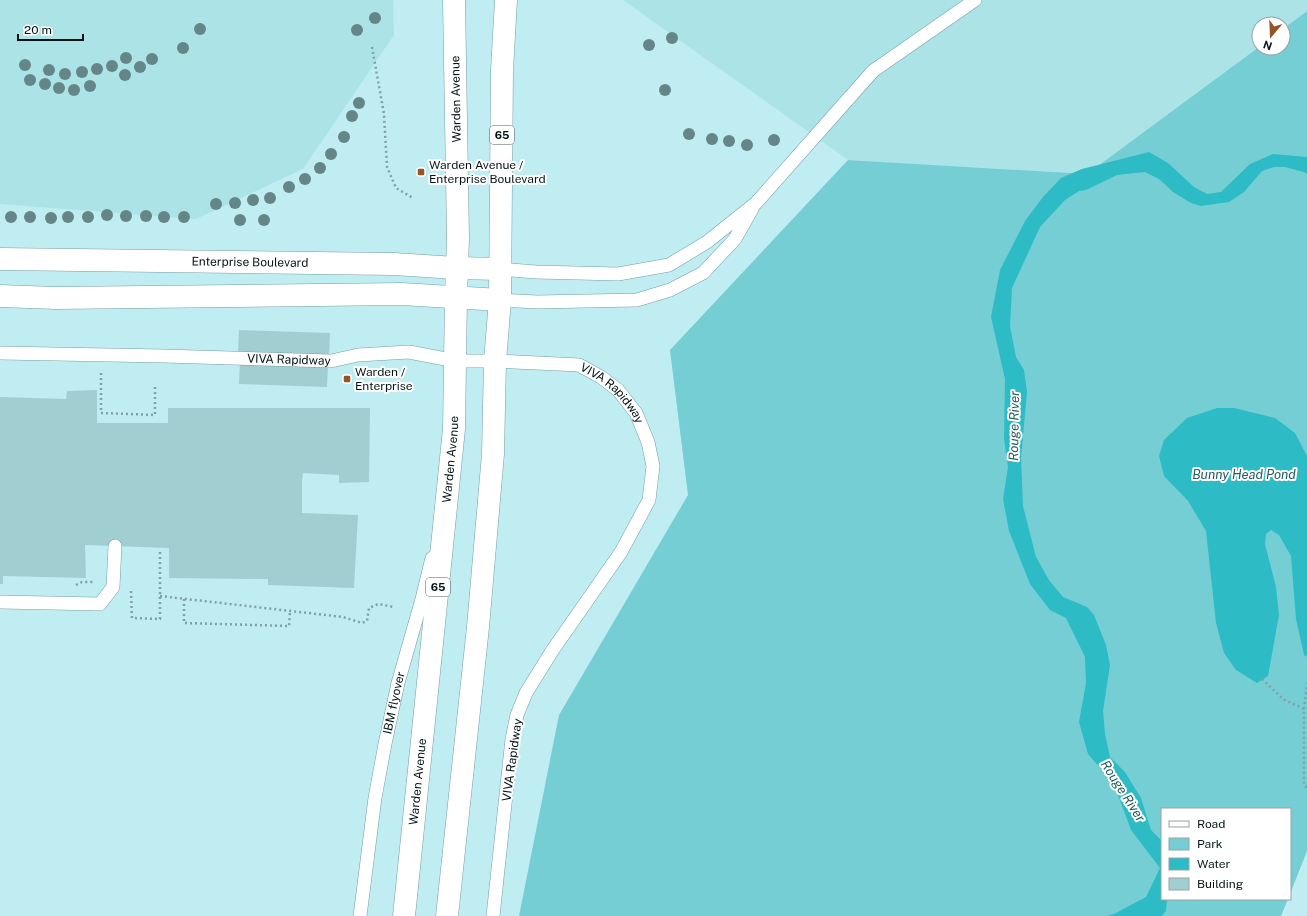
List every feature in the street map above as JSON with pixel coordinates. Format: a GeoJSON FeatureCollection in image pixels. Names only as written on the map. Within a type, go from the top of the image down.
{"type":"FeatureCollection","features":[{"type":"Feature","properties":{"kind":"main road","name":"Warden Avenue"},"geometry":{"type":"LineString","coordinates":[[405,910],[454,429],[456,268],[458,231],[454,0]]}},
{"type":"Feature","properties":{"kind":"main road","name":"65"},"geometry":{"type":"LineString","coordinates":[[448,906],[478,627],[493,454],[495,361],[500,300],[502,70],[506,0]]}},
{"type":"Feature","properties":{"kind":"main road","name":"Enterprise Boulevard"},"geometry":{"type":"LineString","coordinates":[[0,259],[394,264],[500,269]]}},
{"type":"Feature","properties":{"kind":"main road"},"geometry":{"type":"LineString","coordinates":[[0,296],[56,298],[402,294],[500,300]]}},
{"type":"Feature","properties":{"kind":"lane"},"geometry":{"type":"LineString","coordinates":[[500,269],[536,272],[618,274],[669,265],[707,242],[756,202],[873,71],[975,0]]}},
{"type":"Feature","properties":{"kind":"lane"},"geometry":{"type":"LineString","coordinates":[[500,300],[536,302],[637,300],[670,290],[703,272],[735,239],[756,202]]}},
{"type":"Feature","properties":{"kind":"lane","name":"VIVA Rapidway"},"geometry":{"type":"LineString","coordinates":[[0,353],[331,361],[358,355],[409,352],[456,361],[495,361],[579,365],[601,376],[618,390],[636,413],[648,442],[653,466],[649,500],[621,552],[552,651],[526,692],[517,715],[512,739],[496,901],[493,916]]}},
{"type":"Feature","properties":{"kind":"lane","name":"IBM flyover"},"geometry":{"type":"LineString","coordinates":[[360,916],[375,798],[398,683],[422,600],[447,494]]}},
{"type":"Feature","properties":{"kind":"lane"},"geometry":{"type":"LineString","coordinates":[[0,602],[100,604],[114,587],[115,546]]}},
{"type":"Feature","properties":{"kind":"path"},"geometry":{"type":"LineString","coordinates":[[372,47],[384,114],[387,167],[396,188],[413,198]]}},
{"type":"Feature","properties":{"kind":"path"},"geometry":{"type":"LineString","coordinates":[[101,372],[101,414],[155,415],[155,384]]}},
{"type":"Feature","properties":{"kind":"path"},"geometry":{"type":"LineString","coordinates":[[131,590],[132,618],[160,619],[160,552]]}},
{"type":"Feature","properties":{"kind":"path"},"geometry":{"type":"LineString","coordinates":[[160,596],[343,617],[362,623],[367,621],[369,608],[378,604],[394,607]]}},
{"type":"Feature","properties":{"kind":"path"},"geometry":{"type":"LineString","coordinates":[[184,599],[184,623],[289,626],[290,611]]}},
{"type":"Feature","properties":{"kind":"path"},"geometry":{"type":"LineString","coordinates":[[1262,680],[1283,699],[1304,709]]}},
{"type":"Feature","properties":{"kind":"path"},"geometry":{"type":"LineString","coordinates":[[1307,683],[1304,709],[1304,785],[1307,788]]}},
{"type":"Feature","properties":{"kind":"shaded area"},"geometry":{"type":"Polygon","coordinates":[[[0,0],[393,0],[394,35],[303,169],[196,219],[0,204],[0,0]]]}},
{"type":"Feature","properties":{"kind":"shaded area"},"geometry":{"type":"Polygon","coordinates":[[[623,0],[1307,0],[1307,11],[1291,23],[1291,16],[1251,16],[1251,53],[1087,174],[848,160],[623,0]]]}},
{"type":"Feature","properties":{"kind":"green space"},"geometry":{"type":"Polygon","coordinates":[[[1307,11],[1307,851],[1291,891],[1291,808],[1161,808],[1161,900],[1288,900],[1281,916],[519,916],[559,715],[688,495],[670,350],[848,160],[1087,174],[1251,53],[1251,56],[1291,56],[1291,23],[1307,11]]]}},
{"type":"Feature","properties":{"kind":"water","name":"Rouge River"},"geometry":{"type":"Polygon","coordinates":[[[1149,152],[1168,163],[1194,187],[1207,194],[1221,192],[1250,164],[1273,154],[1307,157],[1307,174],[1285,167],[1274,167],[1262,171],[1244,192],[1229,202],[1201,206],[1191,203],[1173,192],[1159,179],[1145,172],[1117,175],[1086,190],[1079,191],[1065,200],[1040,227],[1012,288],[1010,326],[1016,357],[1024,370],[1027,392],[1021,458],[1023,506],[1036,557],[1049,580],[1063,597],[1087,607],[1094,615],[1106,645],[1110,665],[1103,711],[1105,734],[1110,757],[1125,772],[1141,798],[1151,830],[1161,840],[1161,900],[1167,900],[1166,911],[1162,916],[1107,916],[1114,914],[1146,897],[1160,868],[1131,830],[1114,784],[1088,754],[1079,722],[1086,683],[1085,657],[1066,618],[1050,610],[1030,584],[1009,531],[1003,499],[1008,467],[1004,439],[1005,379],[991,317],[1000,270],[1025,221],[1043,197],[1061,178],[1082,169],[1149,152]]]}},
{"type":"Feature","properties":{"kind":"water","name":"Bunny Head Pond"},"geometry":{"type":"Polygon","coordinates":[[[1217,408],[1234,408],[1275,418],[1295,433],[1307,456],[1307,657],[1304,655],[1296,619],[1291,556],[1279,535],[1271,530],[1266,534],[1265,544],[1276,587],[1279,615],[1268,676],[1257,683],[1236,670],[1224,653],[1216,623],[1206,531],[1188,501],[1164,476],[1159,456],[1164,440],[1187,418],[1217,408]]]}},
{"type":"Feature","properties":{"kind":"building"},"geometry":{"type":"Polygon","coordinates":[[[239,330],[330,333],[329,358],[238,355],[239,330]]]}},
{"type":"Feature","properties":{"kind":"building"},"geometry":{"type":"Polygon","coordinates":[[[240,361],[328,364],[327,387],[239,384],[240,361]]]}},
{"type":"Feature","properties":{"kind":"building"},"geometry":{"type":"Polygon","coordinates":[[[97,390],[97,423],[168,423],[168,408],[370,408],[369,482],[339,483],[339,475],[303,473],[302,482],[302,513],[358,515],[354,588],[268,585],[268,579],[169,578],[169,548],[85,545],[86,578],[3,576],[3,584],[0,584],[0,397],[66,399],[67,391],[97,390]]]}},
{"type":"Feature","properties":{"kind":"place","name":"Warden Avenue / Enterprise Boulevard"},"geometry":{"type":"Point","coordinates":[421,172]}},
{"type":"Feature","properties":{"kind":"place","name":"Warden / Enterprise"},"geometry":{"type":"Point","coordinates":[347,379]}}]}
